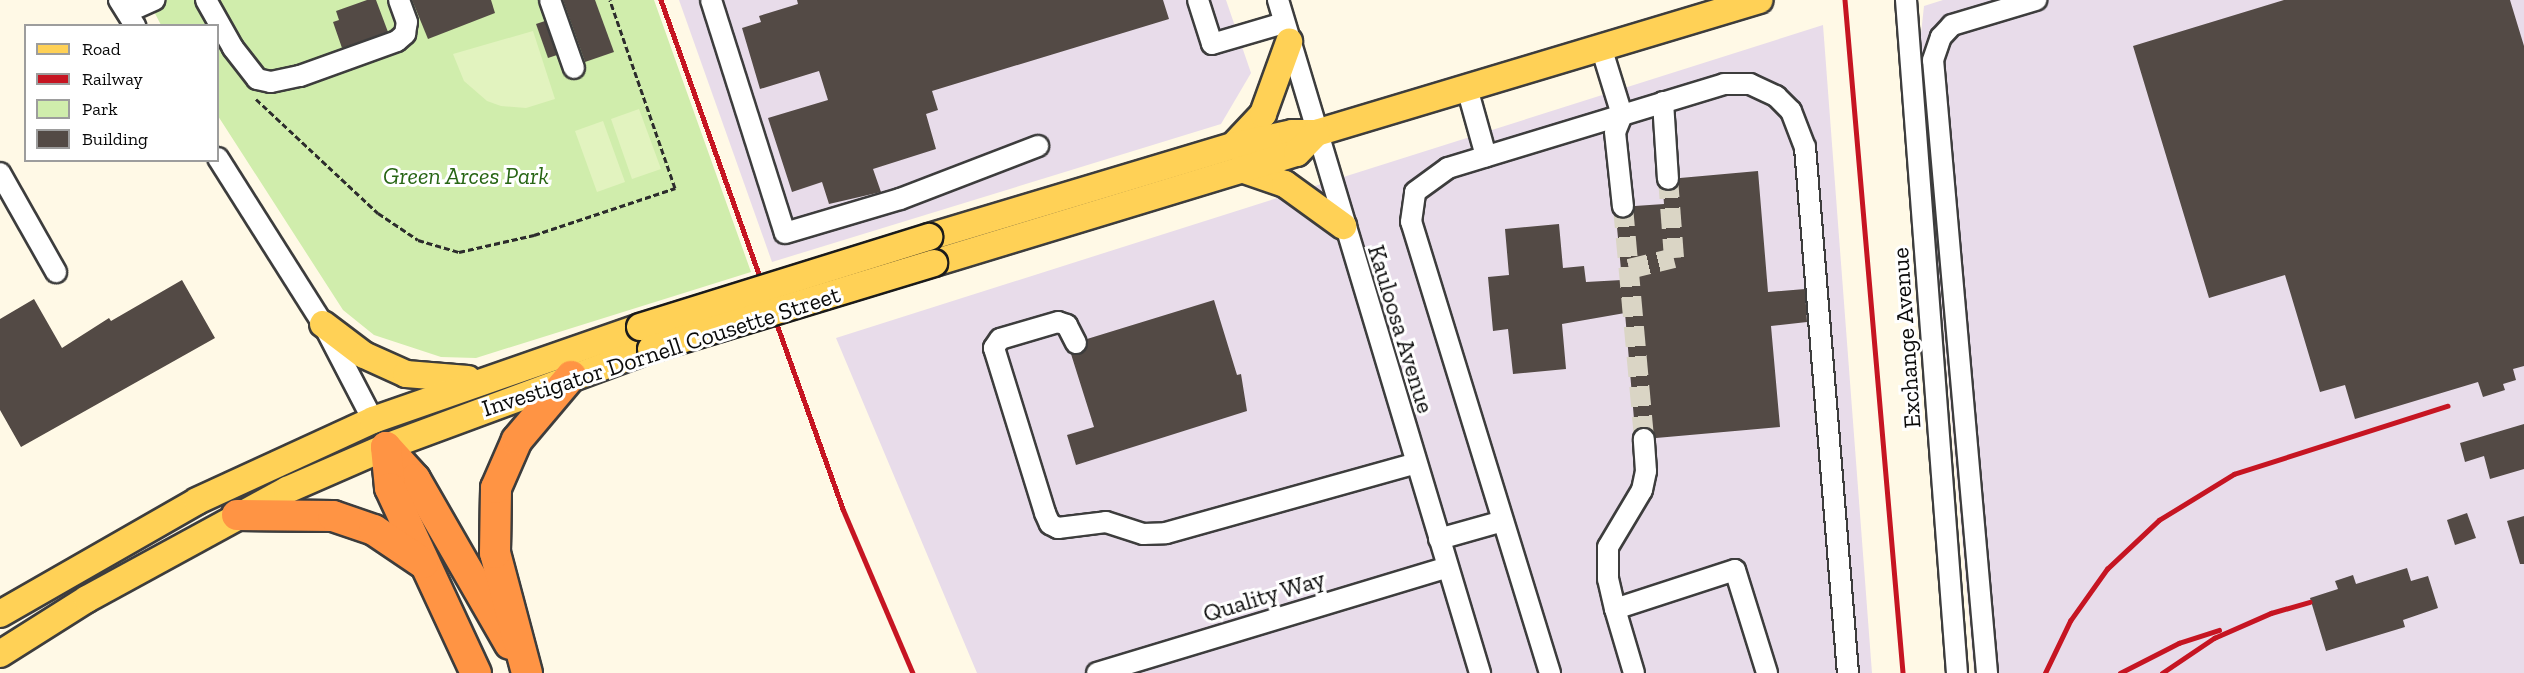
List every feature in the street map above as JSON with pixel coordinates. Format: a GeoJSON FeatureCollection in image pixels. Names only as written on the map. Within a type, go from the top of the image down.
{"type":"FeatureCollection","features":[{"type":"Feature","properties":{"kind":"highway"},"geometry":{"type":"LineString","coordinates":[[527,673],[495,553],[496,488],[517,440],[571,376]]}},
{"type":"Feature","properties":{"kind":"highway"},"geometry":{"type":"LineString","coordinates":[[386,447],[415,479],[527,673]]}},
{"type":"Feature","properties":{"kind":"highway"},"geometry":{"type":"LineString","coordinates":[[386,447],[390,488],[476,673]]}},
{"type":"Feature","properties":{"kind":"highway"},"geometry":{"type":"LineString","coordinates":[[237,515],[333,516],[374,530],[426,565]]}},
{"type":"Feature","properties":{"kind":"main road","name":"Investigator Dornell Cousette Street"},"geometry":{"type":"LineString","coordinates":[[0,654],[87,599],[237,515],[386,447],[571,376],[646,338],[929,237],[1233,146],[1292,134],[1316,133],[1759,0]]}},
{"type":"Feature","properties":{"kind":"main road"},"geometry":{"type":"LineString","coordinates":[[1233,146],[1263,114],[1287,32]]}},
{"type":"Feature","properties":{"kind":"main road","name":"Investigator Dornell Cousette Street"},"geometry":{"type":"LineString","coordinates":[[0,614],[71,570],[197,501],[373,420],[487,379],[934,263],[1244,170],[1297,153],[1316,133]]}},
{"type":"Feature","properties":{"kind":"main road"},"geometry":{"type":"LineString","coordinates":[[1244,170],[1285,184],[1343,226]]}},
{"type":"Feature","properties":{"kind":"main road"},"geometry":{"type":"LineString","coordinates":[[323,324],[364,355],[406,374],[437,379],[487,379]]}},
{"type":"Feature","properties":{"kind":"main road"},"geometry":{"type":"LineString","coordinates":[[373,420],[386,447]]}},
{"type":"Feature","properties":{"kind":"street"},"geometry":{"type":"LineString","coordinates":[[127,13],[154,0]]}},
{"type":"Feature","properties":{"kind":"street"},"geometry":{"type":"LineString","coordinates":[[206,0],[233,48],[257,79],[271,82],[300,76],[397,41],[405,34],[407,22],[399,0]]}},
{"type":"Feature","properties":{"kind":"street"},"geometry":{"type":"LineString","coordinates":[[550,0],[574,68]]}},
{"type":"Feature","properties":{"kind":"street"},"geometry":{"type":"LineString","coordinates":[[711,0],[785,232],[900,199],[1038,146]]}},
{"type":"Feature","properties":{"kind":"street"},"geometry":{"type":"LineString","coordinates":[[1198,0],[1212,44],[1287,32]]}},
{"type":"Feature","properties":{"kind":"street","name":"Kauloosa Avenue"},"geometry":{"type":"LineString","coordinates":[[1278,0],[1343,226],[1480,673]]}},
{"type":"Feature","properties":{"kind":"street","name":"Exchange Avenue"},"geometry":{"type":"LineString","coordinates":[[1906,0],[1957,673]]}},
{"type":"Feature","properties":{"kind":"street"},"geometry":{"type":"LineString","coordinates":[[1987,673],[1933,60],[1941,37],[1953,25],[2036,0]]}},
{"type":"Feature","properties":{"kind":"street"},"geometry":{"type":"LineString","coordinates":[[1601,47],[1622,115],[1615,132],[1623,207]]}},
{"type":"Feature","properties":{"kind":"street"},"geometry":{"type":"LineString","coordinates":[[1550,673],[1411,222],[1415,192],[1448,168],[1724,84],[1750,84],[1776,96],[1791,111],[1800,128],[1806,158],[1848,673]]}},
{"type":"Feature","properties":{"kind":"street"},"geometry":{"type":"LineString","coordinates":[[1467,88],[1486,156]]}},
{"type":"Feature","properties":{"kind":"street"},"geometry":{"type":"LineString","coordinates":[[1663,102],[1668,179]]}},
{"type":"Feature","properties":{"kind":"street"},"geometry":{"type":"LineString","coordinates":[[219,160],[323,324],[373,420]]}},
{"type":"Feature","properties":{"kind":"street"},"geometry":{"type":"LineString","coordinates":[[0,173],[56,272]]}},
{"type":"Feature","properties":{"kind":"street"},"geometry":{"type":"LineString","coordinates":[[1076,343],[1067,325],[1058,322],[1000,339],[994,348],[1045,513],[1050,524],[1058,528],[1106,522],[1143,534],[1166,533],[1416,463]]}},
{"type":"Feature","properties":{"kind":"street"},"geometry":{"type":"LineString","coordinates":[[1634,673],[1608,579],[1608,547],[1642,490],[1646,471],[1644,439]]}},
{"type":"Feature","properties":{"kind":"street"},"geometry":{"type":"LineString","coordinates":[[1438,539],[1503,521]]}},
{"type":"Feature","properties":{"kind":"street","name":"Quality Way"},"geometry":{"type":"LineString","coordinates":[[1096,673],[1447,567]]}},
{"type":"Feature","properties":{"kind":"street"},"geometry":{"type":"LineString","coordinates":[[1615,609],[1735,570],[1767,673]]}},
{"type":"Feature","properties":{"kind":"path"},"geometry":{"type":"LineString","coordinates":[[256,99],[378,213],[418,240],[459,252],[534,235],[675,189],[610,0]]}},
{"type":"Feature","properties":{"kind":"shaded area"},"geometry":{"type":"Polygon","coordinates":[[[679,0],[1226,0],[1251,73],[1221,124],[772,262],[679,0]]]}},
{"type":"Feature","properties":{"kind":"shaded area"},"geometry":{"type":"Polygon","coordinates":[[[1943,0],[2524,0],[2524,673],[1974,673],[1919,53],[1924,6],[1943,0]]]}},
{"type":"Feature","properties":{"kind":"shaded area"},"geometry":{"type":"Polygon","coordinates":[[[1823,25],[1872,673],[977,673],[836,338],[1823,25]]]}},
{"type":"Feature","properties":{"kind":"green space","name":"Green Arces Park"},"geometry":{"type":"Polygon","coordinates":[[[148,0],[654,0],[751,272],[476,358],[441,357],[374,335],[343,310],[219,118],[219,24],[160,24],[148,0]]]}},
{"type":"Feature","properties":{"kind":"green space"},"geometry":{"type":"Polygon","coordinates":[[[533,31],[555,99],[526,108],[501,106],[487,101],[464,81],[453,54],[533,31]]]}},
{"type":"Feature","properties":{"kind":"green space"},"geometry":{"type":"Polygon","coordinates":[[[639,109],[661,169],[632,179],[611,119],[639,109]]]}},
{"type":"Feature","properties":{"kind":"green space"},"geometry":{"type":"Polygon","coordinates":[[[603,121],[625,182],[597,192],[575,131],[603,121]]]}},
{"type":"Feature","properties":{"kind":"building"},"geometry":{"type":"Polygon","coordinates":[[[367,0],[376,0],[388,32],[342,48],[333,22],[339,20],[336,11],[367,0]]]}},
{"type":"Feature","properties":{"kind":"building"},"geometry":{"type":"Polygon","coordinates":[[[412,0],[491,0],[495,13],[428,39],[412,0]]]}},
{"type":"Feature","properties":{"kind":"building"},"geometry":{"type":"Polygon","coordinates":[[[563,0],[595,0],[614,52],[585,62],[563,0]]]}},
{"type":"Feature","properties":{"kind":"building"},"geometry":{"type":"Polygon","coordinates":[[[797,0],[1163,0],[1169,19],[932,91],[938,110],[926,114],[936,149],[873,169],[881,192],[829,204],[822,182],[792,192],[768,118],[828,100],[819,71],[760,89],[742,28],[761,22],[759,16],[798,4],[797,0]]]}},
{"type":"Feature","properties":{"kind":"building"},"geometry":{"type":"Polygon","coordinates":[[[2284,0],[2510,0],[2524,46],[2524,366],[2513,369],[2516,380],[2503,384],[2505,390],[2483,397],[2478,382],[2355,419],[2345,385],[2320,392],[2285,275],[2209,298],[2133,46],[2284,0]]]}},
{"type":"Feature","properties":{"kind":"building"},"geometry":{"type":"Polygon","coordinates":[[[545,21],[557,55],[548,58],[536,24],[545,21]]]}},
{"type":"Feature","properties":{"kind":"building"},"geometry":{"type":"Polygon","coordinates":[[[1758,171],[1768,292],[1805,289],[1807,322],[1771,326],[1780,427],[1656,438],[1649,428],[1635,431],[1625,313],[1562,324],[1566,369],[1513,374],[1508,329],[1493,331],[1488,277],[1509,275],[1505,229],[1559,224],[1563,268],[1584,266],[1586,282],[1622,280],[1616,217],[1630,217],[1635,206],[1664,204],[1663,190],[1675,189],[1680,178],[1758,171]]]}},
{"type":"Feature","properties":{"kind":"building"},"geometry":{"type":"Polygon","coordinates":[[[182,280],[215,338],[21,447],[0,410],[0,319],[34,299],[62,348],[109,318],[111,321],[182,280]]]}},
{"type":"Feature","properties":{"kind":"building"},"geometry":{"type":"Polygon","coordinates":[[[1214,300],[1237,375],[1241,374],[1247,411],[1076,465],[1067,435],[1094,427],[1071,354],[1086,350],[1087,339],[1214,300]]]}},
{"type":"Feature","properties":{"kind":"building"},"geometry":{"type":"Polygon","coordinates":[[[2524,424],[2524,469],[2490,479],[2484,456],[2465,462],[2460,443],[2524,424]]]}},
{"type":"Feature","properties":{"kind":"building"},"geometry":{"type":"Polygon","coordinates":[[[2467,513],[2476,538],[2455,545],[2447,520],[2467,513]]]}},
{"type":"Feature","properties":{"kind":"building"},"geometry":{"type":"Polygon","coordinates":[[[2524,516],[2524,564],[2520,564],[2507,521],[2524,516]]]}},
{"type":"Feature","properties":{"kind":"building"},"geometry":{"type":"Polygon","coordinates":[[[2407,568],[2411,581],[2428,576],[2438,608],[2403,620],[2405,627],[2326,651],[2310,598],[2338,589],[2335,581],[2353,575],[2356,584],[2407,568]]]}},
{"type":"Feature","properties":{"kind":"tunnel"},"geometry":{"type":"LineString","coordinates":[[1629,269],[1674,258],[1668,179]]}},
{"type":"Feature","properties":{"kind":"tunnel"},"geometry":{"type":"LineString","coordinates":[[1623,207],[1644,439]]}},
{"type":"Feature","properties":{"kind":"railway"},"geometry":{"type":"LineString","coordinates":[[661,0],[843,509],[913,673]]}},
{"type":"Feature","properties":{"kind":"railway"},"geometry":{"type":"LineString","coordinates":[[1845,0],[1903,673]]}},
{"type":"Feature","properties":{"kind":"railway"},"geometry":{"type":"LineString","coordinates":[[2045,673],[2070,621],[2107,569],[2159,520],[2234,474],[2447,406]]}},
{"type":"Feature","properties":{"kind":"railway"},"geometry":{"type":"LineString","coordinates":[[2162,673],[2214,638],[2271,613],[2309,602]]}},
{"type":"Feature","properties":{"kind":"railway"},"geometry":{"type":"LineString","coordinates":[[2120,673],[2179,643],[2219,630]]}}]}
